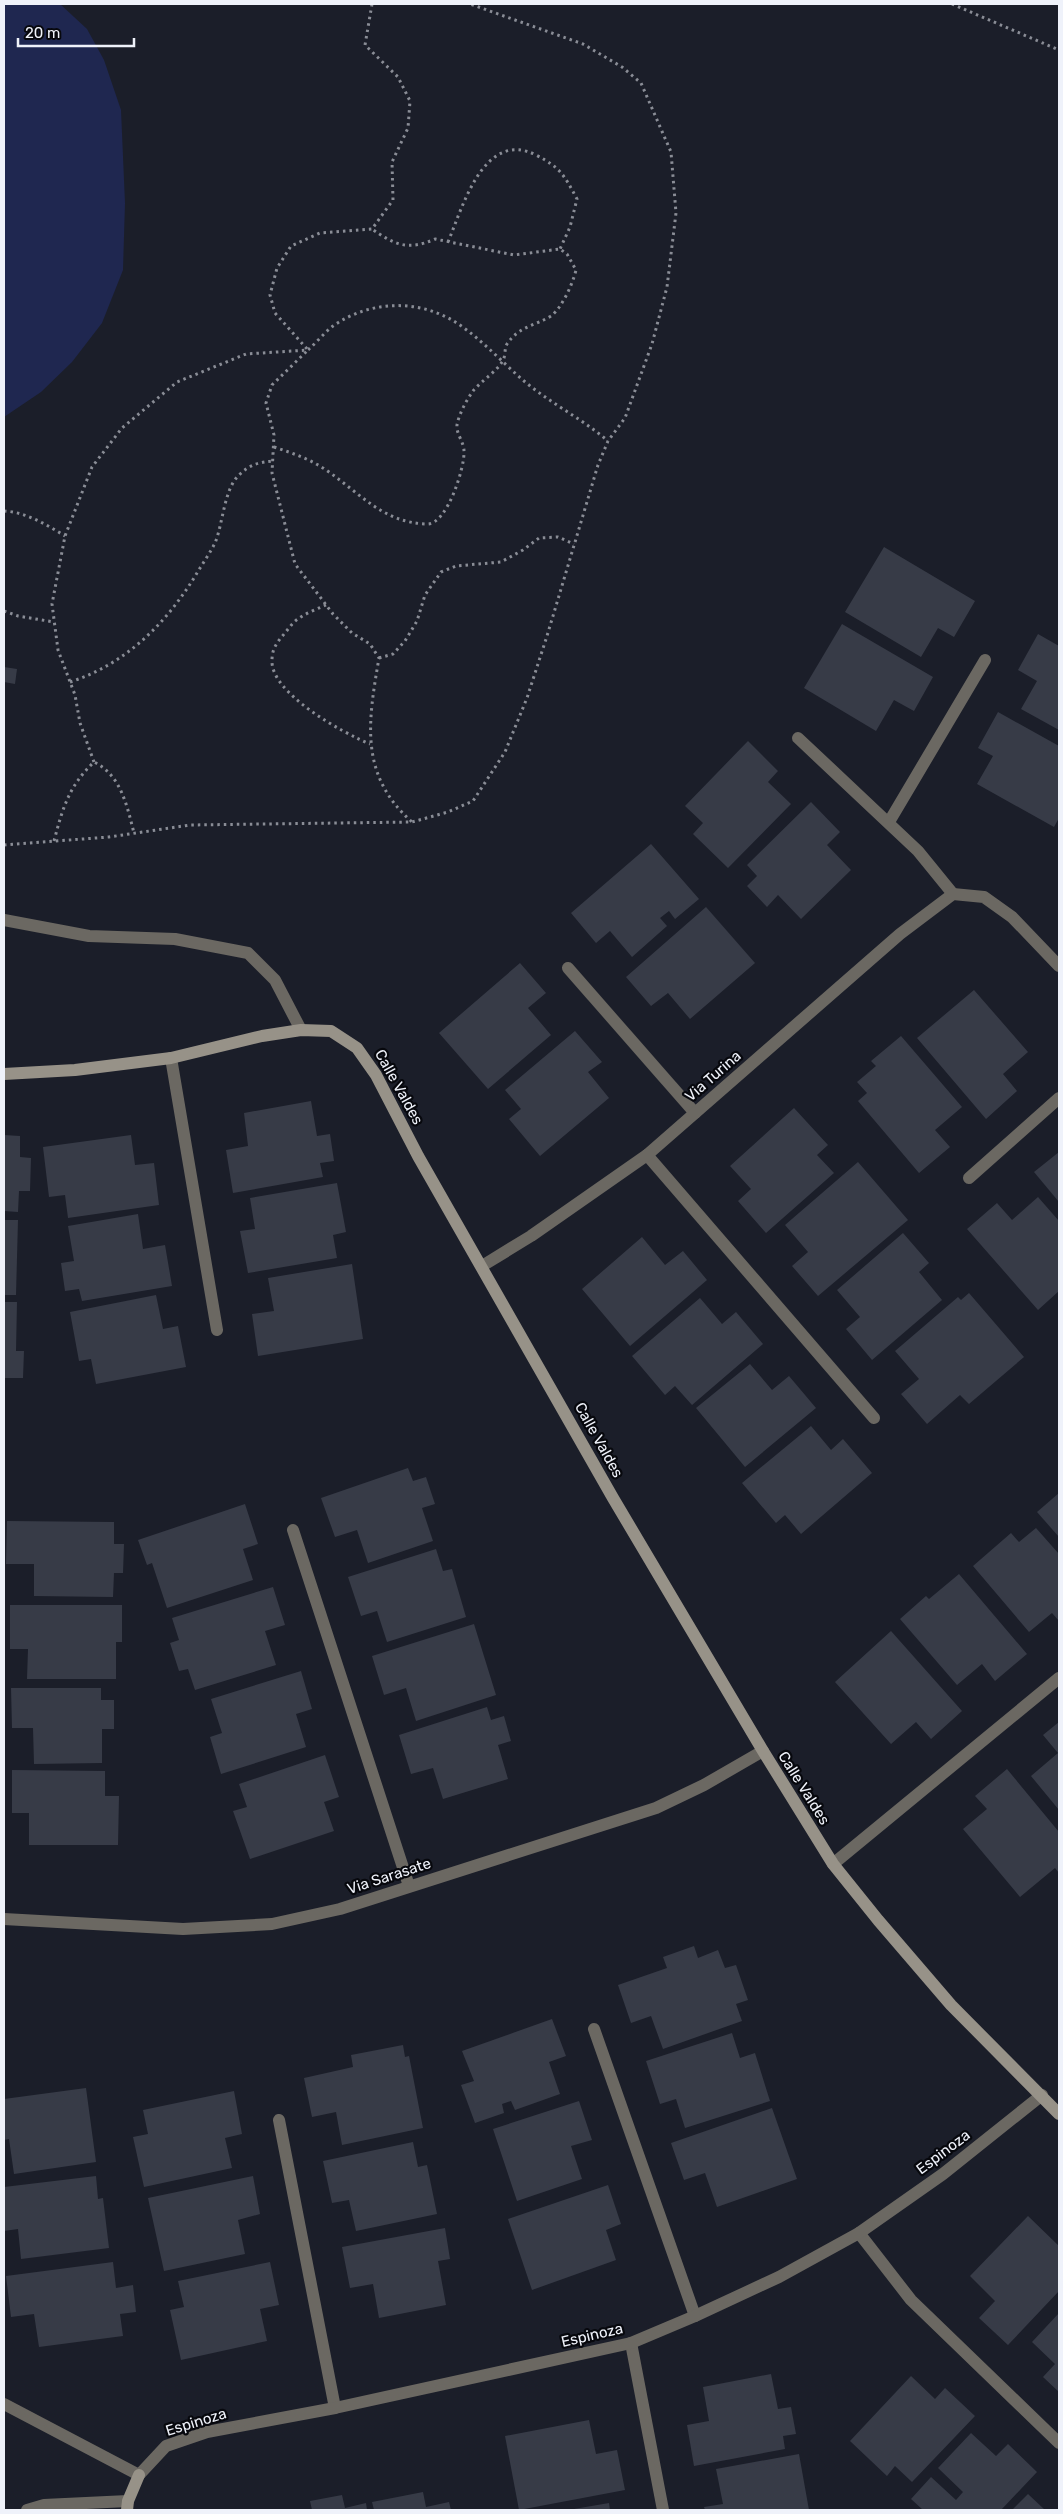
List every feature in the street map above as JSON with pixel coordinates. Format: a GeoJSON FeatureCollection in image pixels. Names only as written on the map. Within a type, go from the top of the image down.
{"type":"FeatureCollection","features":[{"type":"Feature","properties":{"kind":"street"},"geometry":{"type":"LineString","coordinates":[[889,822],[985,660]]}},
{"type":"Feature","properties":{"kind":"street"},"geometry":{"type":"LineString","coordinates":[[798,738],[918,851],[953,894],[984,897],[1012,917],[1059,966]]}},
{"type":"Feature","properties":{"kind":"street","name":"Via Turina"},"geometry":{"type":"LineString","coordinates":[[482,1266],[531,1236],[647,1155],[900,934],[953,894]]}},
{"type":"Feature","properties":{"kind":"street"},"geometry":{"type":"LineString","coordinates":[[4,920],[89,936],[175,939],[248,953],[275,980],[301,1030]]}},
{"type":"Feature","properties":{"kind":"street"},"geometry":{"type":"LineString","coordinates":[[568,968],[695,1113]]}},
{"type":"Feature","properties":{"kind":"street","name":"Calle Valdes"},"geometry":{"type":"LineString","coordinates":[[4,1074],[75,1070],[171,1058],[262,1036],[301,1030],[331,1031],[357,1048],[376,1075],[418,1156],[613,1498],[763,1751],[833,1864],[951,2004],[1059,2114]]}},
{"type":"Feature","properties":{"kind":"street"},"geometry":{"type":"LineString","coordinates":[[171,1058],[217,1330]]}},
{"type":"Feature","properties":{"kind":"street"},"geometry":{"type":"LineString","coordinates":[[969,1178],[1059,1098]]}},
{"type":"Feature","properties":{"kind":"street"},"geometry":{"type":"LineString","coordinates":[[647,1155],[874,1418]]}},
{"type":"Feature","properties":{"kind":"street"},"geometry":{"type":"LineString","coordinates":[[293,1530],[408,1886]]}},
{"type":"Feature","properties":{"kind":"street"},"geometry":{"type":"LineString","coordinates":[[833,1864],[1059,1678]]}},
{"type":"Feature","properties":{"kind":"street","name":"Via Sarasate"},"geometry":{"type":"LineString","coordinates":[[4,1919],[183,1929],[272,1924],[340,1909],[656,1808],[704,1785],[763,1751]]}},
{"type":"Feature","properties":{"kind":"street"},"geometry":{"type":"LineString","coordinates":[[594,2029],[695,2316]]}},
{"type":"Feature","properties":{"kind":"street","name":"Espinoza"},"geometry":{"type":"LineString","coordinates":[[128,2506],[139,2475],[166,2446],[207,2432],[335,2408],[631,2343],[695,2316],[779,2277],[859,2233],[943,2174],[1042,2096]]}},
{"type":"Feature","properties":{"kind":"street"},"geometry":{"type":"LineString","coordinates":[[279,2120],[335,2408]]}},
{"type":"Feature","properties":{"kind":"street"},"geometry":{"type":"LineString","coordinates":[[859,2233],[911,2300],[1059,2443]]}},
{"type":"Feature","properties":{"kind":"street"},"geometry":{"type":"LineString","coordinates":[[631,2343],[663,2510]]}},
{"type":"Feature","properties":{"kind":"street"},"geometry":{"type":"LineString","coordinates":[[4,2404],[139,2475]]}},
{"type":"Feature","properties":{"kind":"street"},"geometry":{"type":"LineString","coordinates":[[27,2510],[44,2505],[128,2506]]}},
{"type":"Feature","properties":{"kind":"path"},"geometry":{"type":"LineString","coordinates":[[372,4],[365,46],[398,77],[410,101],[408,128],[392,162],[393,200],[372,229]]}},
{"type":"Feature","properties":{"kind":"path"},"geometry":{"type":"LineString","coordinates":[[4,845],[134,833],[190,825],[412,822],[448,812],[473,801],[505,752],[527,698],[574,544],[587,508],[598,465],[608,441],[625,418],[652,344],[667,287],[676,213],[671,152],[641,83],[622,67],[583,44],[470,4]]}},
{"type":"Feature","properties":{"kind":"path"},"geometry":{"type":"LineString","coordinates":[[952,4],[1059,50]]}},
{"type":"Feature","properties":{"kind":"path"},"geometry":{"type":"LineString","coordinates":[[448,242],[478,174],[492,158],[510,150],[525,150],[559,168],[577,199],[570,227],[560,249]]}},
{"type":"Feature","properties":{"kind":"path"},"geometry":{"type":"LineString","coordinates":[[274,447],[308,459],[327,471],[341,484],[394,519],[430,524],[438,520],[454,494],[459,477],[464,450],[456,427],[462,409],[473,391],[503,362],[506,345],[526,326],[552,315],[572,286],[576,270],[567,254],[560,249],[514,256],[436,239],[417,245],[396,244],[372,229],[320,233],[291,246],[277,268],[270,295],[275,313],[308,350]]}},
{"type":"Feature","properties":{"kind":"path"},"geometry":{"type":"LineString","coordinates":[[412,822],[395,806],[380,781],[370,744],[372,695],[378,658],[370,644],[352,633],[326,605],[295,564],[272,473],[274,435],[266,403],[272,385],[333,326],[361,313],[407,304],[435,310],[464,327],[526,382],[585,422],[608,441]]}},
{"type":"Feature","properties":{"kind":"path"},"geometry":{"type":"LineString","coordinates":[[134,833],[116,780],[107,768],[94,762],[80,723],[70,682],[58,650],[52,604],[65,536],[92,466],[122,428],[177,382],[246,354],[308,350]]}},
{"type":"Feature","properties":{"kind":"path"},"geometry":{"type":"LineString","coordinates":[[70,682],[94,674],[129,653],[156,628],[188,587],[214,543],[231,486],[238,476],[255,463],[273,461]]}},
{"type":"Feature","properties":{"kind":"path"},"geometry":{"type":"LineString","coordinates":[[4,511],[40,521],[65,536]]}},
{"type":"Feature","properties":{"kind":"path"},"geometry":{"type":"LineString","coordinates":[[378,658],[393,654],[405,641],[417,621],[425,595],[441,572],[456,566],[501,562],[523,550],[539,538],[558,538],[574,544]]}},
{"type":"Feature","properties":{"kind":"path"},"geometry":{"type":"LineString","coordinates":[[326,605],[298,619],[275,646],[272,661],[278,679],[298,700],[323,720],[348,735],[370,744]]}},
{"type":"Feature","properties":{"kind":"path"},"geometry":{"type":"LineString","coordinates":[[4,611],[18,616],[54,622]]}},
{"type":"Feature","properties":{"kind":"path"},"geometry":{"type":"LineString","coordinates":[[54,841],[64,804],[78,778],[94,762]]}},
{"type":"Feature","properties":{"kind":"shaded area"},"geometry":{"type":"Polygon","coordinates":[[[4,4],[60,4],[87,29],[104,60],[121,110],[125,203],[123,270],[102,323],[72,362],[41,392],[4,417],[4,4]]]}},
{"type":"Feature","properties":{"kind":"building"},"geometry":{"type":"Polygon","coordinates":[[[884,547],[975,601],[954,637],[938,628],[921,657],[845,612],[884,547]]]}},
{"type":"Feature","properties":{"kind":"building"},"geometry":{"type":"Polygon","coordinates":[[[842,624],[933,677],[914,711],[894,700],[876,731],[804,688],[842,624]]]}},
{"type":"Feature","properties":{"kind":"building"},"geometry":{"type":"Polygon","coordinates":[[[1038,634],[1059,646],[1059,730],[1021,709],[1037,681],[1018,670],[1038,634]]]}},
{"type":"Feature","properties":{"kind":"building"},"geometry":{"type":"Polygon","coordinates":[[[4,667],[17,669],[15,684],[4,682],[4,667]]]}},
{"type":"Feature","properties":{"kind":"building"},"geometry":{"type":"Polygon","coordinates":[[[998,712],[1059,746],[1059,818],[1054,827],[977,784],[993,756],[978,748],[998,712]]]}},
{"type":"Feature","properties":{"kind":"building"},"geometry":{"type":"Polygon","coordinates":[[[748,741],[778,771],[768,782],[791,804],[728,868],[693,834],[703,823],[685,806],[748,741]]]}},
{"type":"Feature","properties":{"kind":"building"},"geometry":{"type":"Polygon","coordinates":[[[811,802],[840,832],[827,845],[851,870],[801,919],[778,895],[767,907],[747,886],[757,876],[747,865],[811,802]]]}},
{"type":"Feature","properties":{"kind":"building"},"geometry":{"type":"Polygon","coordinates":[[[651,844],[699,899],[675,919],[669,911],[660,918],[667,926],[632,957],[610,931],[596,943],[571,913],[651,844]]]}},
{"type":"Feature","properties":{"kind":"building"},"geometry":{"type":"Polygon","coordinates":[[[706,907],[755,963],[690,1019],[668,993],[651,1006],[626,977],[706,907]]]}},
{"type":"Feature","properties":{"kind":"building"},"geometry":{"type":"Polygon","coordinates":[[[520,963],[546,993],[528,1008],[551,1035],[488,1089],[439,1033],[520,963]]]}},
{"type":"Feature","properties":{"kind":"building"},"geometry":{"type":"Polygon","coordinates":[[[974,990],[1028,1052],[1003,1074],[1017,1091],[986,1119],[917,1038],[974,990]]]}},
{"type":"Feature","properties":{"kind":"building"},"geometry":{"type":"Polygon","coordinates":[[[575,1031],[602,1062],[588,1072],[609,1098],[540,1156],[509,1119],[521,1109],[505,1090],[575,1031]]]}},
{"type":"Feature","properties":{"kind":"building"},"geometry":{"type":"Polygon","coordinates":[[[901,1036],[962,1107],[935,1130],[950,1147],[919,1173],[858,1101],[867,1093],[857,1082],[876,1066],[871,1061],[901,1036]]]}},
{"type":"Feature","properties":{"kind":"building"},"geometry":{"type":"Polygon","coordinates":[[[311,1101],[317,1136],[330,1134],[334,1161],[320,1163],[323,1177],[233,1193],[226,1150],[248,1146],[244,1113],[311,1101]]]}},
{"type":"Feature","properties":{"kind":"building"},"geometry":{"type":"Polygon","coordinates":[[[794,1108],[828,1145],[817,1155],[834,1173],[766,1233],[738,1201],[751,1189],[730,1166],[794,1108]]]}},
{"type":"Feature","properties":{"kind":"building"},"geometry":{"type":"Polygon","coordinates":[[[4,1135],[20,1136],[20,1157],[31,1158],[30,1191],[19,1191],[18,1212],[4,1211],[4,1135]]]}},
{"type":"Feature","properties":{"kind":"building"},"geometry":{"type":"Polygon","coordinates":[[[131,1135],[135,1165],[154,1163],[159,1205],[68,1218],[65,1195],[49,1197],[43,1147],[131,1135]]]}},
{"type":"Feature","properties":{"kind":"building"},"geometry":{"type":"Polygon","coordinates":[[[1059,1152],[1059,1202],[1034,1172],[1059,1152]]]}},
{"type":"Feature","properties":{"kind":"building"},"geometry":{"type":"Polygon","coordinates":[[[858,1162],[908,1220],[818,1296],[792,1266],[808,1252],[785,1225],[858,1162]]]}},
{"type":"Feature","properties":{"kind":"building"},"geometry":{"type":"Polygon","coordinates":[[[337,1183],[346,1232],[333,1235],[337,1258],[248,1273],[240,1231],[255,1229],[250,1198],[337,1183]]]}},
{"type":"Feature","properties":{"kind":"building"},"geometry":{"type":"Polygon","coordinates":[[[1038,1197],[1059,1221],[1059,1291],[1038,1310],[967,1229],[997,1203],[1012,1220],[1038,1197]]]}},
{"type":"Feature","properties":{"kind":"building"},"geometry":{"type":"Polygon","coordinates":[[[138,1214],[143,1249],[165,1245],[172,1286],[82,1301],[79,1289],[65,1291],[61,1263],[74,1261],[68,1226],[138,1214]]]}},
{"type":"Feature","properties":{"kind":"building"},"geometry":{"type":"Polygon","coordinates":[[[4,1220],[18,1220],[16,1295],[4,1295],[4,1220]]]}},
{"type":"Feature","properties":{"kind":"building"},"geometry":{"type":"Polygon","coordinates":[[[903,1233],[929,1263],[919,1272],[942,1300],[872,1360],[846,1329],[860,1317],[837,1290],[903,1233]]]}},
{"type":"Feature","properties":{"kind":"building"},"geometry":{"type":"Polygon","coordinates":[[[642,1237],[665,1265],[683,1251],[707,1280],[630,1346],[582,1289],[642,1237]]]}},
{"type":"Feature","properties":{"kind":"building"},"geometry":{"type":"Polygon","coordinates":[[[352,1264],[363,1339],[258,1356],[252,1314],[274,1311],[268,1278],[352,1264]]]}},
{"type":"Feature","properties":{"kind":"building"},"geometry":{"type":"Polygon","coordinates":[[[969,1293],[1024,1357],[969,1404],[960,1395],[927,1424],[901,1394],[919,1379],[895,1351],[958,1297],[961,1300],[969,1293]]]}},
{"type":"Feature","properties":{"kind":"building"},"geometry":{"type":"Polygon","coordinates":[[[156,1295],[163,1329],[178,1326],[186,1367],[96,1384],[91,1359],[79,1361],[70,1312],[156,1295]]]}},
{"type":"Feature","properties":{"kind":"building"},"geometry":{"type":"Polygon","coordinates":[[[700,1298],[722,1324],[736,1312],[763,1344],[692,1405],[675,1386],[665,1395],[632,1356],[700,1298]]]}},
{"type":"Feature","properties":{"kind":"building"},"geometry":{"type":"Polygon","coordinates":[[[4,1302],[17,1302],[16,1351],[24,1351],[23,1378],[4,1378],[4,1302]]]}},
{"type":"Feature","properties":{"kind":"building"},"geometry":{"type":"Polygon","coordinates":[[[750,1364],[772,1390],[789,1376],[816,1408],[745,1467],[696,1408],[750,1364]]]}},
{"type":"Feature","properties":{"kind":"building"},"geometry":{"type":"Polygon","coordinates":[[[811,1426],[831,1450],[843,1439],[872,1473],[801,1534],[785,1515],[776,1523],[742,1483],[811,1426]]]}},
{"type":"Feature","properties":{"kind":"building"},"geometry":{"type":"Polygon","coordinates":[[[408,1468],[413,1481],[426,1477],[435,1504],[422,1508],[433,1541],[368,1563],[357,1530],[335,1537],[321,1498],[408,1468]]]}},
{"type":"Feature","properties":{"kind":"building"},"geometry":{"type":"Polygon","coordinates":[[[1059,1493],[1059,1537],[1037,1512],[1059,1493]]]}},
{"type":"Feature","properties":{"kind":"building"},"geometry":{"type":"Polygon","coordinates":[[[245,1504],[258,1544],[243,1549],[253,1580],[167,1608],[152,1563],[147,1565],[138,1540],[245,1504]]]}},
{"type":"Feature","properties":{"kind":"building"},"geometry":{"type":"Polygon","coordinates":[[[7,1521],[114,1522],[114,1544],[124,1544],[123,1573],[114,1573],[113,1597],[34,1596],[34,1564],[6,1564],[7,1521]]]}},
{"type":"Feature","properties":{"kind":"building"},"geometry":{"type":"Polygon","coordinates":[[[1036,1528],[1059,1554],[1059,1621],[1052,1613],[1029,1632],[973,1566],[1011,1533],[1019,1542],[1036,1528]]]}},
{"type":"Feature","properties":{"kind":"building"},"geometry":{"type":"Polygon","coordinates":[[[436,1549],[443,1571],[452,1569],[466,1617],[387,1642],[377,1611],[361,1616],[348,1577],[436,1549]]]}},
{"type":"Feature","properties":{"kind":"building"},"geometry":{"type":"Polygon","coordinates":[[[959,1574],[1027,1654],[995,1681],[982,1664],[957,1685],[900,1619],[926,1596],[929,1599],[959,1574]]]}},
{"type":"Feature","properties":{"kind":"building"},"geometry":{"type":"Polygon","coordinates":[[[273,1587],[285,1625],[265,1631],[276,1665],[195,1690],[188,1669],[179,1671],[170,1643],[179,1640],[172,1618],[273,1587]]]}},
{"type":"Feature","properties":{"kind":"building"},"geometry":{"type":"Polygon","coordinates":[[[10,1605],[122,1605],[122,1642],[116,1642],[116,1679],[27,1679],[28,1649],[10,1649],[10,1605]]]}},
{"type":"Feature","properties":{"kind":"building"},"geometry":{"type":"Polygon","coordinates":[[[474,1624],[496,1695],[416,1721],[406,1688],[384,1695],[372,1656],[474,1624]]]}},
{"type":"Feature","properties":{"kind":"building"},"geometry":{"type":"Polygon","coordinates":[[[891,1631],[962,1711],[931,1739],[916,1722],[891,1744],[835,1682],[891,1631]]]}},
{"type":"Feature","properties":{"kind":"building"},"geometry":{"type":"Polygon","coordinates":[[[301,1671],[312,1709],[296,1714],[306,1747],[221,1774],[210,1737],[222,1733],[211,1699],[301,1671]]]}},
{"type":"Feature","properties":{"kind":"building"},"geometry":{"type":"Polygon","coordinates":[[[11,1688],[101,1688],[101,1700],[114,1700],[114,1729],[102,1729],[102,1763],[34,1764],[33,1728],[12,1728],[11,1688]]]}},
{"type":"Feature","properties":{"kind":"building"},"geometry":{"type":"Polygon","coordinates":[[[487,1707],[491,1720],[504,1716],[511,1741],[498,1745],[508,1779],[443,1799],[433,1768],[411,1774],[399,1735],[487,1707]]]}},
{"type":"Feature","properties":{"kind":"building"},"geometry":{"type":"Polygon","coordinates":[[[1059,1722],[1059,1810],[1031,1776],[1058,1753],[1043,1735],[1059,1722]]]}},
{"type":"Feature","properties":{"kind":"building"},"geometry":{"type":"Polygon","coordinates":[[[325,1755],[339,1797],[324,1802],[334,1831],[250,1859],[233,1811],[247,1807],[239,1784],[325,1755]]]}},
{"type":"Feature","properties":{"kind":"building"},"geometry":{"type":"Polygon","coordinates":[[[1007,1769],[1059,1832],[1059,1873],[1055,1868],[1020,1897],[963,1829],[987,1809],[975,1796],[1007,1769]]]}},
{"type":"Feature","properties":{"kind":"building"},"geometry":{"type":"Polygon","coordinates":[[[12,1770],[105,1771],[105,1796],[119,1796],[118,1845],[29,1845],[29,1813],[12,1813],[12,1770]]]}},
{"type":"Feature","properties":{"kind":"building"},"geometry":{"type":"Polygon","coordinates":[[[694,1946],[698,1958],[718,1950],[725,1968],[736,1965],[748,2000],[736,2004],[742,2021],[663,2049],[651,2016],[631,2023],[618,1985],[667,1968],[663,1957],[694,1946]]]}},
{"type":"Feature","properties":{"kind":"building"},"geometry":{"type":"Polygon","coordinates":[[[552,2019],[566,2056],[549,2062],[560,2094],[515,2110],[511,2101],[502,2104],[504,2113],[475,2123],[461,2085],[474,2081],[462,2051],[552,2019]]]}},
{"type":"Feature","properties":{"kind":"building"},"geometry":{"type":"Polygon","coordinates":[[[732,2033],[740,2058],[755,2053],[770,2101],[685,2128],[676,2099],[660,2104],[646,2061],[732,2033]]]}},
{"type":"Feature","properties":{"kind":"building"},"geometry":{"type":"Polygon","coordinates":[[[403,2045],[405,2057],[409,2056],[423,2128],[342,2145],[336,2112],[312,2117],[304,2078],[353,2067],[351,2055],[403,2045]]]}},
{"type":"Feature","properties":{"kind":"building"},"geometry":{"type":"Polygon","coordinates":[[[86,2088],[96,2162],[14,2174],[9,2139],[4,2140],[4,2099],[86,2088]]]}},
{"type":"Feature","properties":{"kind":"building"},"geometry":{"type":"Polygon","coordinates":[[[234,2091],[242,2134],[225,2138],[232,2168],[144,2187],[133,2137],[148,2134],[143,2110],[234,2091]]]}},
{"type":"Feature","properties":{"kind":"building"},"geometry":{"type":"Polygon","coordinates":[[[579,2101],[592,2140],[571,2146],[582,2179],[517,2201],[493,2129],[579,2101]]]}},
{"type":"Feature","properties":{"kind":"building"},"geometry":{"type":"Polygon","coordinates":[[[772,2108],[797,2179],[717,2207],[705,2173],[684,2180],[671,2143],[772,2108]]]}},
{"type":"Feature","properties":{"kind":"building"},"geometry":{"type":"Polygon","coordinates":[[[413,2142],[418,2167],[427,2165],[437,2214],[356,2231],[349,2200],[332,2203],[323,2161],[413,2142]]]}},
{"type":"Feature","properties":{"kind":"building"},"geometry":{"type":"Polygon","coordinates":[[[96,2176],[98,2199],[103,2198],[109,2248],[21,2259],[18,2229],[4,2231],[4,2187],[96,2176]]]}},
{"type":"Feature","properties":{"kind":"building"},"geometry":{"type":"Polygon","coordinates":[[[253,2176],[260,2214],[238,2220],[245,2254],[164,2271],[148,2198],[253,2176]]]}},
{"type":"Feature","properties":{"kind":"building"},"geometry":{"type":"Polygon","coordinates":[[[608,2185],[621,2224],[606,2230],[616,2260],[532,2290],[508,2219],[608,2185]]]}},
{"type":"Feature","properties":{"kind":"building"},"geometry":{"type":"Polygon","coordinates":[[[1028,2216],[1059,2246],[1059,2291],[1008,2345],[979,2318],[995,2301],[970,2276],[1028,2216]]]}},
{"type":"Feature","properties":{"kind":"building"},"geometry":{"type":"Polygon","coordinates":[[[445,2228],[450,2259],[438,2261],[446,2305],[379,2318],[373,2284],[350,2288],[342,2247],[445,2228]]]}},
{"type":"Feature","properties":{"kind":"building"},"geometry":{"type":"Polygon","coordinates":[[[113,2262],[116,2288],[133,2285],[136,2312],[120,2314],[123,2336],[39,2347],[34,2314],[11,2317],[6,2276],[113,2262]]]}},
{"type":"Feature","properties":{"kind":"building"},"geometry":{"type":"Polygon","coordinates":[[[270,2262],[279,2305],[260,2309],[267,2341],[181,2360],[170,2310],[184,2307],[178,2281],[270,2262]]]}},
{"type":"Feature","properties":{"kind":"building"},"geometry":{"type":"Polygon","coordinates":[[[1059,2313],[1059,2392],[1043,2377],[1055,2364],[1032,2342],[1059,2313]]]}},
{"type":"Feature","properties":{"kind":"building"},"geometry":{"type":"Polygon","coordinates":[[[771,2374],[778,2409],[791,2407],[796,2434],[783,2436],[785,2449],[694,2466],[687,2425],[709,2421],[703,2387],[771,2374]]]}},
{"type":"Feature","properties":{"kind":"building"},"geometry":{"type":"Polygon","coordinates":[[[911,2376],[935,2399],[945,2388],[975,2416],[912,2482],[895,2466],[887,2476],[850,2441],[911,2376]]]}},
{"type":"Feature","properties":{"kind":"building"},"geometry":{"type":"Polygon","coordinates":[[[589,2420],[596,2454],[617,2450],[625,2490],[519,2510],[505,2436],[589,2420]]]}},
{"type":"Feature","properties":{"kind":"building"},"geometry":{"type":"Polygon","coordinates":[[[971,2433],[996,2456],[1008,2444],[1037,2472],[1001,2510],[923,2510],[911,2499],[931,2477],[956,2500],[963,2492],[938,2468],[971,2433]]]}},
{"type":"Feature","properties":{"kind":"building"},"geometry":{"type":"Polygon","coordinates":[[[799,2454],[809,2510],[705,2510],[704,2507],[723,2504],[716,2469],[799,2454]]]}},
{"type":"Feature","properties":{"kind":"building"},"geometry":{"type":"Polygon","coordinates":[[[423,2492],[426,2507],[449,2502],[451,2510],[374,2510],[372,2502],[423,2492]]]}},
{"type":"Feature","properties":{"kind":"building"},"geometry":{"type":"Polygon","coordinates":[[[1028,2494],[1045,2510],[1012,2510],[1028,2494]]]}},
{"type":"Feature","properties":{"kind":"building"},"geometry":{"type":"Polygon","coordinates":[[[342,2495],[345,2508],[366,2503],[367,2510],[312,2510],[310,2501],[342,2495]]]}},
{"type":"Feature","properties":{"kind":"building"},"geometry":{"type":"Polygon","coordinates":[[[609,2503],[610,2510],[574,2510],[574,2509],[609,2503]]]}}]}
